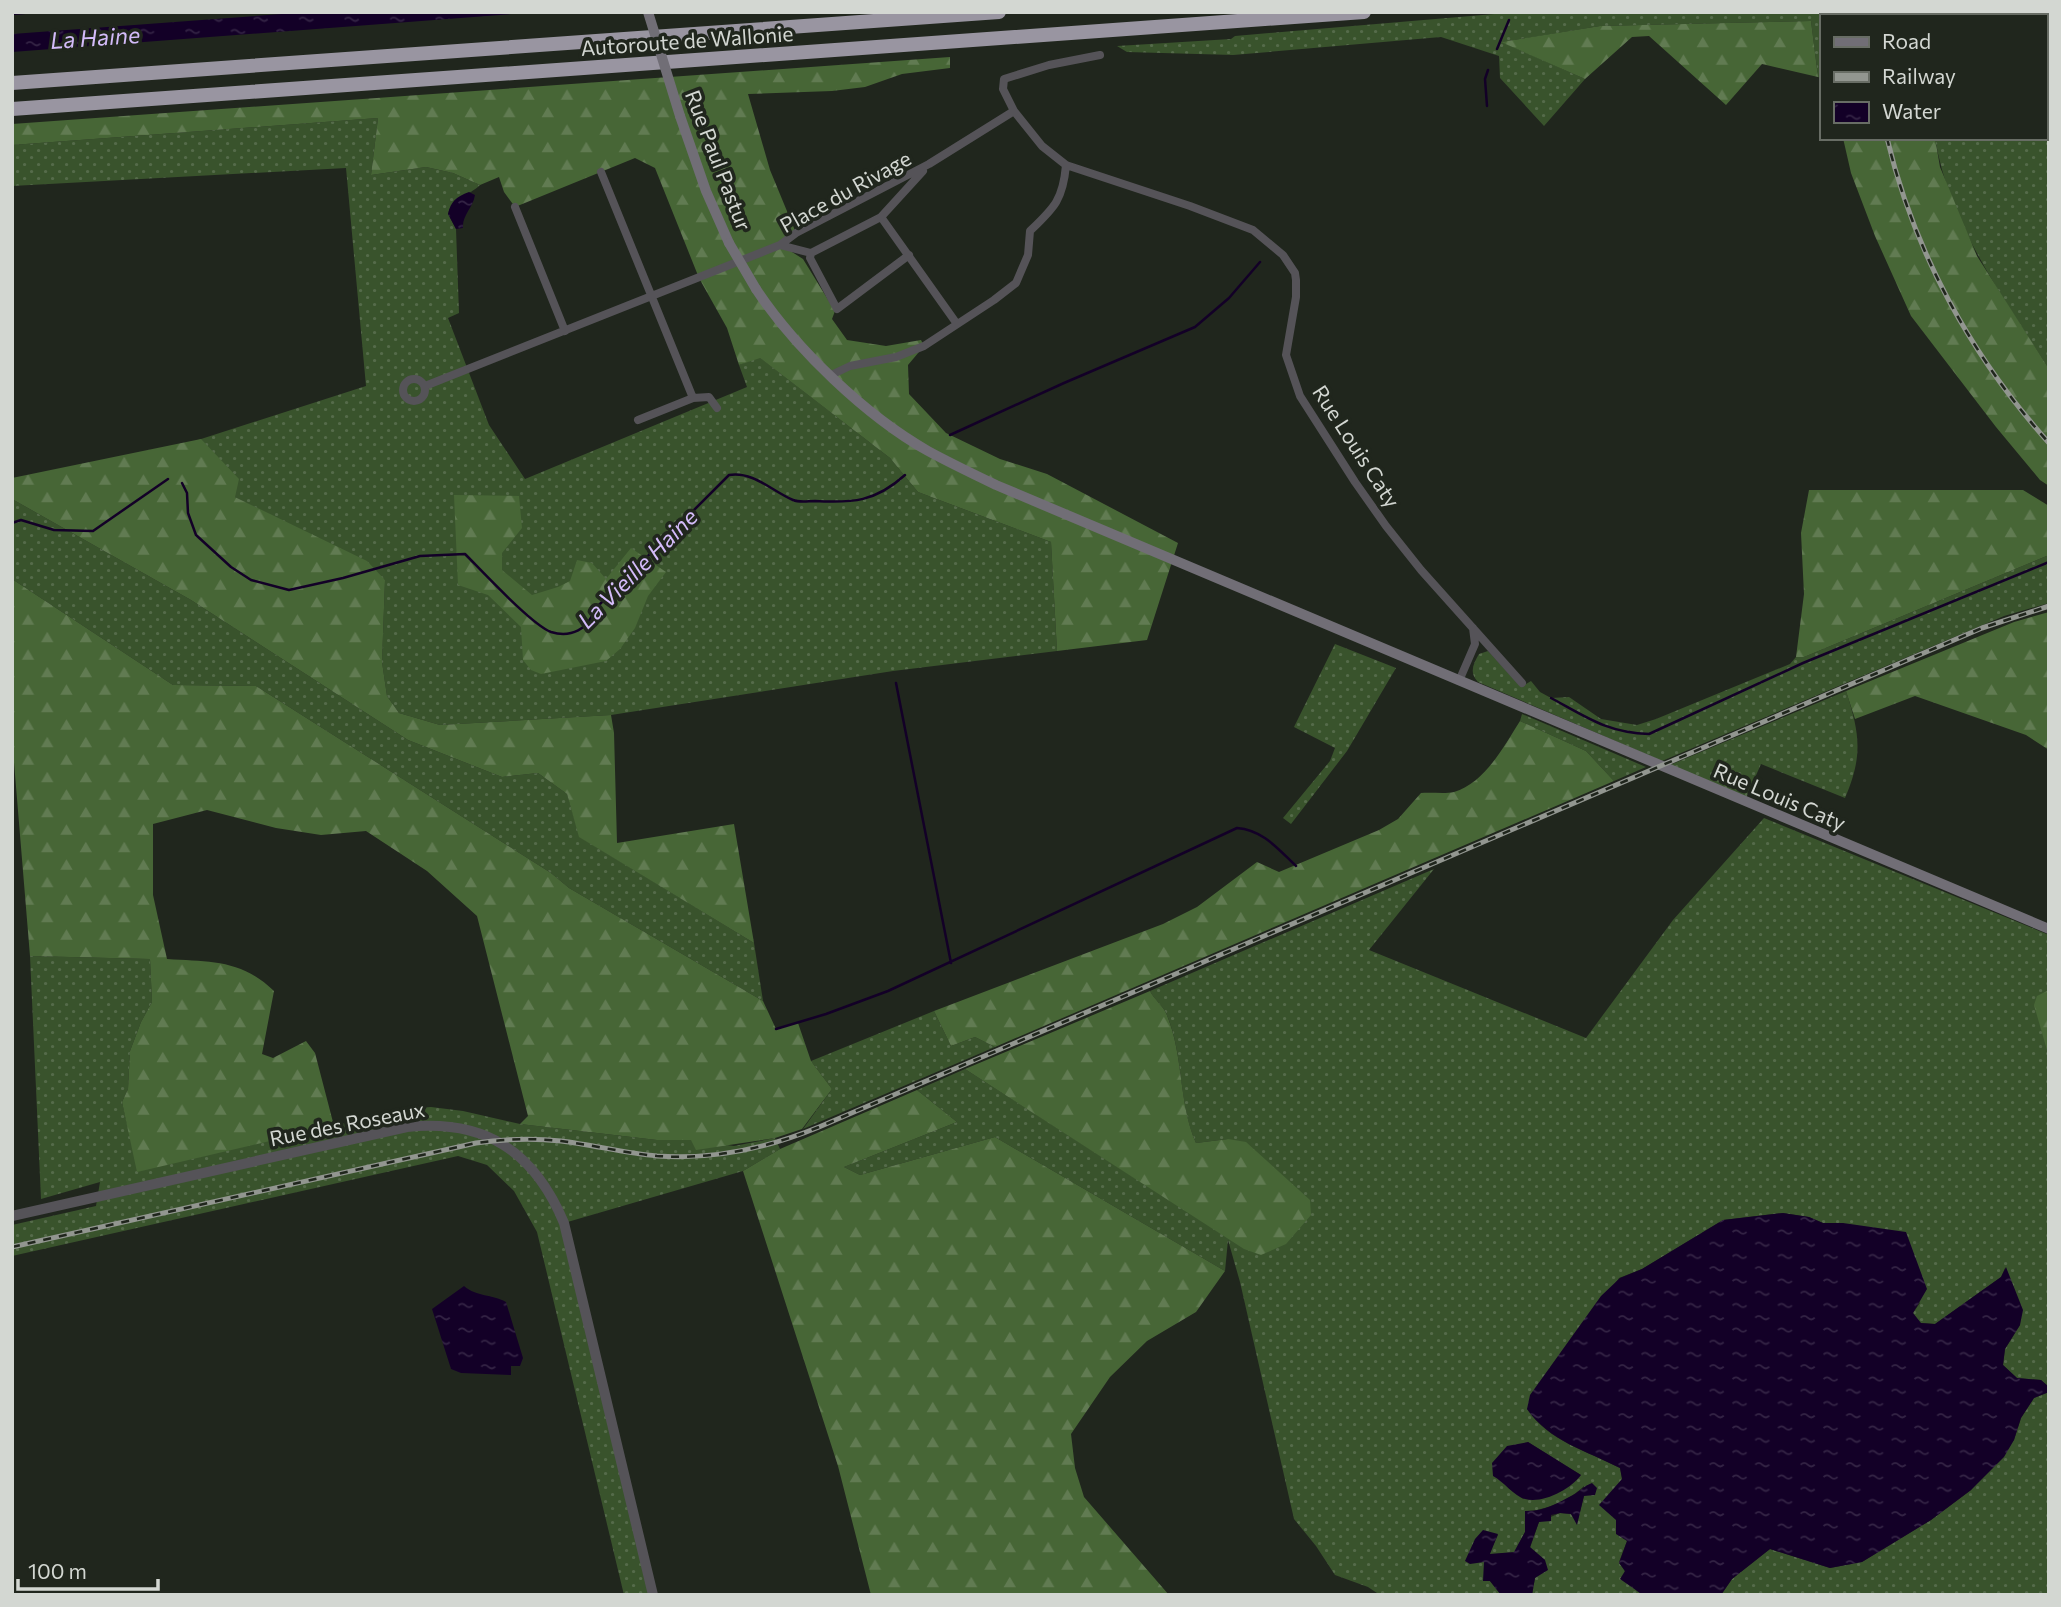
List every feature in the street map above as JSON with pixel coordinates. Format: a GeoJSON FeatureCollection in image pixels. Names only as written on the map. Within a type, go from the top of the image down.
{"type":"FeatureCollection","features":[{"type":"Feature","properties":{"kind":"highway","name":"Autoroute de Wallonie"},"geometry":{"type":"LineString","coordinates":[[12,83],[999,12]]}},
{"type":"Feature","properties":{"kind":"highway","name":"Autoroute de Wallonie"},"geometry":{"type":"LineString","coordinates":[[12,109],[1364,12]]}},
{"type":"Feature","properties":{"kind":"main road","name":"Rue Paul Pastur"},"geometry":{"type":"LineString","coordinates":[[648,12],[706,191],[729,243],[756,289],[790,334],[831,375],[886,423],[928,451]]}},
{"type":"Feature","properties":{"kind":"main road","name":"Rue Louis Caty"},"geometry":{"type":"LineString","coordinates":[[928,451],[996,485],[2049,929]]}},
{"type":"Feature","properties":{"kind":"street","name":"Rue Louis Caty"},"geometry":{"type":"LineString","coordinates":[[1100,55],[1049,65],[1004,79],[1003,89],[1014,111],[1042,146],[1066,166],[1190,206],[1253,230],[1283,255],[1295,273],[1296,280],[1296,297],[1286,355],[1300,396],[1386,526],[1522,683]]}},
{"type":"Feature","properties":{"kind":"street"},"geometry":{"type":"LineString","coordinates":[[929,164],[1014,111]]}},
{"type":"Feature","properties":{"kind":"street","name":"Place du Rivage"},"geometry":{"type":"LineString","coordinates":[[780,245],[810,256],[881,217],[929,164]]}},
{"type":"Feature","properties":{"kind":"street","name":"Place du Rivage"},"geometry":{"type":"LineString","coordinates":[[780,245],[796,233],[929,164]]}},
{"type":"Feature","properties":{"kind":"street"},"geometry":{"type":"LineString","coordinates":[[831,375],[850,366],[896,357],[915,349],[1016,283],[1028,255],[1030,231],[1055,206],[1065,182],[1066,166]]}},
{"type":"Feature","properties":{"kind":"street"},"geometry":{"type":"LineString","coordinates":[[601,172],[692,398]]}},
{"type":"Feature","properties":{"kind":"street"},"geometry":{"type":"LineString","coordinates":[[515,207],[565,331]]}},
{"type":"Feature","properties":{"kind":"street"},"geometry":{"type":"LineString","coordinates":[[881,217],[957,324]]}},
{"type":"Feature","properties":{"kind":"street"},"geometry":{"type":"LineString","coordinates":[[425,386],[780,245]]}},
{"type":"Feature","properties":{"kind":"street"},"geometry":{"type":"LineString","coordinates":[[810,256],[836,309],[909,255]]}},
{"type":"Feature","properties":{"kind":"street"},"geometry":{"type":"LineString","coordinates":[[638,420],[692,398],[709,397],[717,408]]}},
{"type":"Feature","properties":{"kind":"street"},"geometry":{"type":"LineString","coordinates":[[1459,681],[1475,644],[1473,628]]}},
{"type":"Feature","properties":{"kind":"street","name":"Rue des Roseaux"},"geometry":{"type":"LineString","coordinates":[[12,1216],[407,1127],[450,1126],[498,1140],[516,1153],[540,1178],[564,1223],[653,1595]]}},
{"type":"Feature","properties":{"kind":"green space"},"geometry":{"type":"Polygon","coordinates":[[[1518,12],[1837,12],[1820,14],[1820,78],[1811,21],[1600,26],[1502,42],[1585,79],[1544,126],[1500,78],[1499,56],[1441,37],[1233,55],[1127,52],[1117,46],[1231,39],[1235,36],[1518,12]]]}},
{"type":"Feature","properties":{"kind":"green space"},"geometry":{"type":"Polygon","coordinates":[[[2049,12],[2049,369],[1996,287],[1965,230],[1942,170],[1935,140],[2047,140],[2047,14],[1943,14],[2049,12]]]}},
{"type":"Feature","properties":{"kind":"green space"},"geometry":{"type":"Polygon","coordinates":[[[1811,21],[1818,77],[1762,64],[1726,105],[1649,36],[1632,37],[1585,79],[1501,42],[1600,26],[1811,21]]]}},
{"type":"Feature","properties":{"kind":"green space"},"geometry":{"type":"Polygon","coordinates":[[[950,57],[950,68],[902,74],[865,87],[748,94],[770,170],[796,233],[781,245],[803,259],[835,311],[832,319],[847,340],[886,346],[921,340],[924,346],[908,365],[909,394],[946,433],[1000,459],[1047,474],[1178,543],[1147,640],[1057,651],[1051,542],[918,492],[890,458],[760,358],[739,365],[727,328],[699,278],[655,168],[635,158],[515,207],[504,192],[499,177],[480,185],[453,173],[426,167],[371,175],[378,118],[12,145],[12,124],[950,57]]]}},
{"type":"Feature","properties":{"kind":"green space"},"geometry":{"type":"Polygon","coordinates":[[[378,118],[371,175],[426,167],[453,173],[480,185],[457,200],[448,214],[456,229],[459,313],[448,318],[489,425],[525,479],[747,387],[739,365],[759,357],[890,458],[918,492],[1051,542],[1057,651],[893,671],[611,715],[440,725],[399,713],[387,696],[382,662],[385,580],[296,528],[235,497],[198,440],[366,386],[346,168],[12,186],[12,145],[378,118]]]}},
{"type":"Feature","properties":{"kind":"green space"},"geometry":{"type":"Polygon","coordinates":[[[1843,140],[1935,140],[1940,167],[1977,256],[2049,369],[2049,486],[2040,480],[1996,427],[1911,316],[1875,236],[1851,173],[1843,140]]]}},
{"type":"Feature","properties":{"kind":"green space"},"geometry":{"type":"Polygon","coordinates":[[[201,439],[239,479],[235,497],[367,561],[385,580],[382,662],[387,696],[399,713],[440,725],[611,715],[614,733],[617,843],[734,824],[754,943],[579,837],[567,794],[538,773],[502,777],[408,740],[191,600],[12,499],[12,478],[201,439]]]}},
{"type":"Feature","properties":{"kind":"green space"},"geometry":{"type":"Polygon","coordinates":[[[1809,490],[2023,490],[2049,506],[2049,555],[1804,657],[1796,657],[1804,594],[1801,533],[1809,490]]]}},
{"type":"Feature","properties":{"kind":"green space"},"geometry":{"type":"Polygon","coordinates":[[[454,495],[519,496],[522,528],[502,553],[502,570],[532,595],[570,581],[577,560],[592,563],[606,579],[631,548],[666,572],[648,596],[635,628],[620,649],[606,661],[541,674],[531,670],[523,660],[521,627],[488,595],[458,585],[454,495]]]}},
{"type":"Feature","properties":{"kind":"green space"},"geometry":{"type":"Polygon","coordinates":[[[12,499],[191,600],[408,740],[502,777],[538,773],[567,794],[580,837],[754,943],[763,1001],[569,888],[551,873],[256,686],[173,685],[12,579],[12,499]]]}},
{"type":"Feature","properties":{"kind":"green space"},"geometry":{"type":"Polygon","coordinates":[[[2049,555],[2049,603],[2004,616],[1662,761],[1478,682],[1473,672],[1479,654],[1488,651],[1521,687],[1531,681],[1540,692],[1551,698],[1569,697],[1601,719],[1637,725],[1790,664],[1796,657],[1804,657],[2049,555]]]}},
{"type":"Feature","properties":{"kind":"green space"},"geometry":{"type":"Polygon","coordinates":[[[12,579],[173,685],[256,686],[551,873],[569,888],[763,1001],[776,1029],[798,1023],[811,1061],[832,1089],[802,1129],[775,1138],[696,1150],[691,1140],[657,1140],[520,1124],[528,1116],[477,916],[427,871],[366,831],[321,835],[276,828],[207,810],[153,824],[153,895],[167,959],[224,964],[249,973],[274,991],[262,1054],[273,1058],[306,1041],[315,1053],[334,1126],[137,1172],[122,1102],[128,1089],[130,1051],[152,1002],[150,959],[30,956],[12,738],[12,579]]]}},
{"type":"Feature","properties":{"kind":"green space"},"geometry":{"type":"Polygon","coordinates":[[[2049,612],[2049,750],[2026,735],[1915,696],[1855,719],[1846,691],[2014,622],[2049,612]]]}},
{"type":"Feature","properties":{"kind":"green space"},"geometry":{"type":"Polygon","coordinates":[[[1335,644],[1396,668],[1347,751],[1291,824],[1283,818],[1330,761],[1335,748],[1294,727],[1335,644]]]}},
{"type":"Feature","properties":{"kind":"green space"},"geometry":{"type":"Polygon","coordinates":[[[1846,691],[1858,745],[1855,770],[1845,798],[1761,764],[1746,798],[1670,765],[1846,691]]]}},
{"type":"Feature","properties":{"kind":"green space"},"geometry":{"type":"Polygon","coordinates":[[[1522,714],[1646,767],[1614,781],[1586,751],[1520,721],[1522,714]]]}},
{"type":"Feature","properties":{"kind":"green space"},"geometry":{"type":"Polygon","coordinates":[[[1520,721],[1586,751],[1614,781],[995,1047],[975,1037],[951,1046],[934,1011],[1163,924],[1197,907],[1257,862],[1279,872],[1379,830],[1398,819],[1421,793],[1454,792],[1475,781],[1493,762],[1520,721]]]}},
{"type":"Feature","properties":{"kind":"green space"},"geometry":{"type":"Polygon","coordinates":[[[1764,818],[2049,935],[2049,1387],[2041,1380],[2017,1378],[2003,1365],[2005,1349],[2020,1325],[2005,1268],[2001,1277],[1935,1324],[1920,1323],[1913,1313],[1920,1303],[1843,1223],[1823,1223],[1809,1217],[1783,1213],[1723,1220],[1642,1269],[1619,1278],[1527,1409],[1557,1437],[1620,1468],[1622,1478],[1616,1520],[1627,1541],[1619,1562],[1631,1584],[1643,1595],[1532,1595],[1535,1578],[1545,1560],[1530,1548],[1539,1522],[1560,1513],[1571,1514],[1577,1523],[1584,1486],[1557,1504],[1525,1511],[1525,1532],[1514,1553],[1489,1554],[1498,1535],[1491,1534],[1484,1562],[1489,1580],[1501,1595],[1380,1595],[1368,1587],[1335,1575],[1294,1519],[1228,1240],[1225,1271],[995,1137],[860,1175],[844,1167],[957,1122],[917,1090],[965,1069],[1227,1237],[1228,1139],[1196,1143],[1186,1111],[1172,1028],[1164,1010],[1150,991],[1434,869],[1369,950],[1586,1038],[1673,920],[1764,818]],[[1528,1442],[1502,1481],[1523,1499],[1581,1475],[1528,1442]]]}},
{"type":"Feature","properties":{"kind":"green space"},"geometry":{"type":"Polygon","coordinates":[[[30,956],[150,959],[152,1002],[130,1051],[128,1089],[122,1102],[138,1171],[405,1109],[431,1107],[520,1124],[657,1140],[691,1140],[734,1146],[775,1138],[780,1149],[743,1171],[564,1223],[653,1595],[624,1595],[537,1232],[514,1191],[487,1165],[458,1156],[12,1256],[12,1225],[96,1206],[100,1182],[41,1199],[30,956]]]}},
{"type":"Feature","properties":{"kind":"green space"},"geometry":{"type":"Polygon","coordinates":[[[2049,990],[2049,1057],[2034,1005],[2037,996],[2049,990]]]}},
{"type":"Feature","properties":{"kind":"green space"},"geometry":{"type":"Polygon","coordinates":[[[1150,991],[1164,1010],[1172,1029],[1186,1111],[1196,1143],[1228,1139],[1246,1142],[1310,1200],[1311,1215],[1286,1244],[1261,1255],[1244,1249],[965,1069],[1150,991]]]}},
{"type":"Feature","properties":{"kind":"green space"},"geometry":{"type":"Polygon","coordinates":[[[934,1011],[951,1046],[975,1037],[995,1047],[803,1129],[832,1089],[811,1061],[934,1011]]]}},
{"type":"Feature","properties":{"kind":"green space"},"geometry":{"type":"Polygon","coordinates":[[[917,1090],[957,1122],[844,1167],[860,1175],[995,1137],[1225,1271],[1196,1312],[1147,1341],[1110,1377],[1071,1434],[1075,1468],[1084,1497],[1169,1595],[871,1595],[838,1466],[743,1171],[780,1149],[917,1090]]]}},
{"type":"Feature","properties":{"kind":"green space"},"geometry":{"type":"Polygon","coordinates":[[[2049,1392],[2049,1595],[1721,1595],[1732,1579],[1770,1549],[1830,1568],[1862,1562],[1931,1520],[1971,1490],[2014,1440],[2021,1418],[2034,1398],[2049,1392]]]}},
{"type":"Feature","properties":{"kind":"water","name":"La Haine"},"geometry":{"type":"Polygon","coordinates":[[[309,12],[539,12],[12,52],[12,34],[309,12]]]}},
{"type":"Feature","properties":{"kind":"water"},"geometry":{"type":"Polygon","coordinates":[[[469,192],[475,195],[474,200],[464,219],[463,228],[456,229],[448,214],[449,210],[455,200],[469,192]]]}},
{"type":"Feature","properties":{"kind":"water"},"geometry":{"type":"Polygon","coordinates":[[[1783,1213],[1809,1217],[1823,1223],[1843,1223],[1906,1232],[1927,1289],[1913,1313],[1921,1323],[1935,1324],[2001,1277],[2006,1267],[2023,1310],[2020,1325],[2005,1349],[2003,1365],[2017,1378],[2041,1380],[2049,1387],[2049,1392],[2034,1398],[2021,1418],[2014,1440],[2004,1457],[1971,1490],[1931,1520],[1862,1562],[1830,1568],[1770,1549],[1732,1579],[1721,1595],[1643,1595],[1620,1579],[1625,1571],[1619,1563],[1627,1541],[1616,1534],[1616,1520],[1599,1505],[1622,1479],[1620,1468],[1569,1444],[1546,1429],[1527,1409],[1530,1395],[1601,1296],[1620,1278],[1642,1269],[1723,1220],[1783,1213]]]}},
{"type":"Feature","properties":{"kind":"water"},"geometry":{"type":"Polygon","coordinates":[[[464,1286],[506,1302],[523,1358],[520,1366],[511,1366],[511,1375],[461,1373],[451,1369],[432,1309],[464,1286]]]}},
{"type":"Feature","properties":{"kind":"water"},"geometry":{"type":"Polygon","coordinates":[[[1528,1442],[1581,1475],[1564,1490],[1548,1497],[1532,1500],[1517,1495],[1493,1476],[1492,1463],[1507,1446],[1528,1442]]]}},
{"type":"Feature","properties":{"kind":"water"},"geometry":{"type":"Polygon","coordinates":[[[1592,1483],[1597,1488],[1595,1495],[1584,1496],[1577,1525],[1571,1514],[1560,1513],[1551,1515],[1551,1521],[1539,1522],[1530,1547],[1545,1560],[1548,1570],[1535,1578],[1532,1595],[1501,1595],[1490,1581],[1483,1581],[1484,1562],[1470,1564],[1465,1561],[1475,1539],[1483,1530],[1498,1534],[1490,1554],[1514,1552],[1525,1532],[1525,1511],[1550,1506],[1592,1483]]]}},
{"type":"Feature","properties":{"kind":"waterway"},"geometry":{"type":"LineString","coordinates":[[12,14],[34,12]]}},
{"type":"Feature","properties":{"kind":"waterway"},"geometry":{"type":"LineString","coordinates":[[1497,49],[1509,20]]}},
{"type":"Feature","properties":{"kind":"waterway"},"geometry":{"type":"LineString","coordinates":[[1487,106],[1485,79],[1488,70]]}},
{"type":"Feature","properties":{"kind":"waterway"},"geometry":{"type":"LineString","coordinates":[[950,435],[1195,327],[1229,298],[1260,262]]}},
{"type":"Feature","properties":{"kind":"waterway","name":"La Vieille Haine"},"geometry":{"type":"LineString","coordinates":[[182,483],[187,493],[188,513],[196,535],[231,567],[251,580],[289,590],[420,556],[465,554],[532,619],[551,632],[565,634],[583,627],[592,617],[594,610],[729,475],[746,476],[801,502],[863,499],[884,491],[905,475]]}},
{"type":"Feature","properties":{"kind":"waterway"},"geometry":{"type":"LineString","coordinates":[[12,523],[21,520],[54,530],[93,531],[168,479]]}},
{"type":"Feature","properties":{"kind":"waterway"},"geometry":{"type":"LineString","coordinates":[[1551,698],[1609,727],[1649,734],[1803,663],[2049,562]]}},
{"type":"Feature","properties":{"kind":"waterway"},"geometry":{"type":"LineString","coordinates":[[896,683],[951,963]]}},
{"type":"Feature","properties":{"kind":"waterway"},"geometry":{"type":"LineString","coordinates":[[776,1029],[888,991],[1237,828],[1262,836],[1296,866]]}},
{"type":"Feature","properties":{"kind":"railway"},"geometry":{"type":"LineString","coordinates":[[1888,140],[1913,222],[1949,301],[1995,375],[2049,443]]}},
{"type":"Feature","properties":{"kind":"railway"},"geometry":{"type":"LineString","coordinates":[[12,1247],[476,1143],[518,1139],[550,1140],[645,1155],[678,1157],[740,1151],[780,1141],[819,1127],[1982,628],[2049,606]]}}]}
